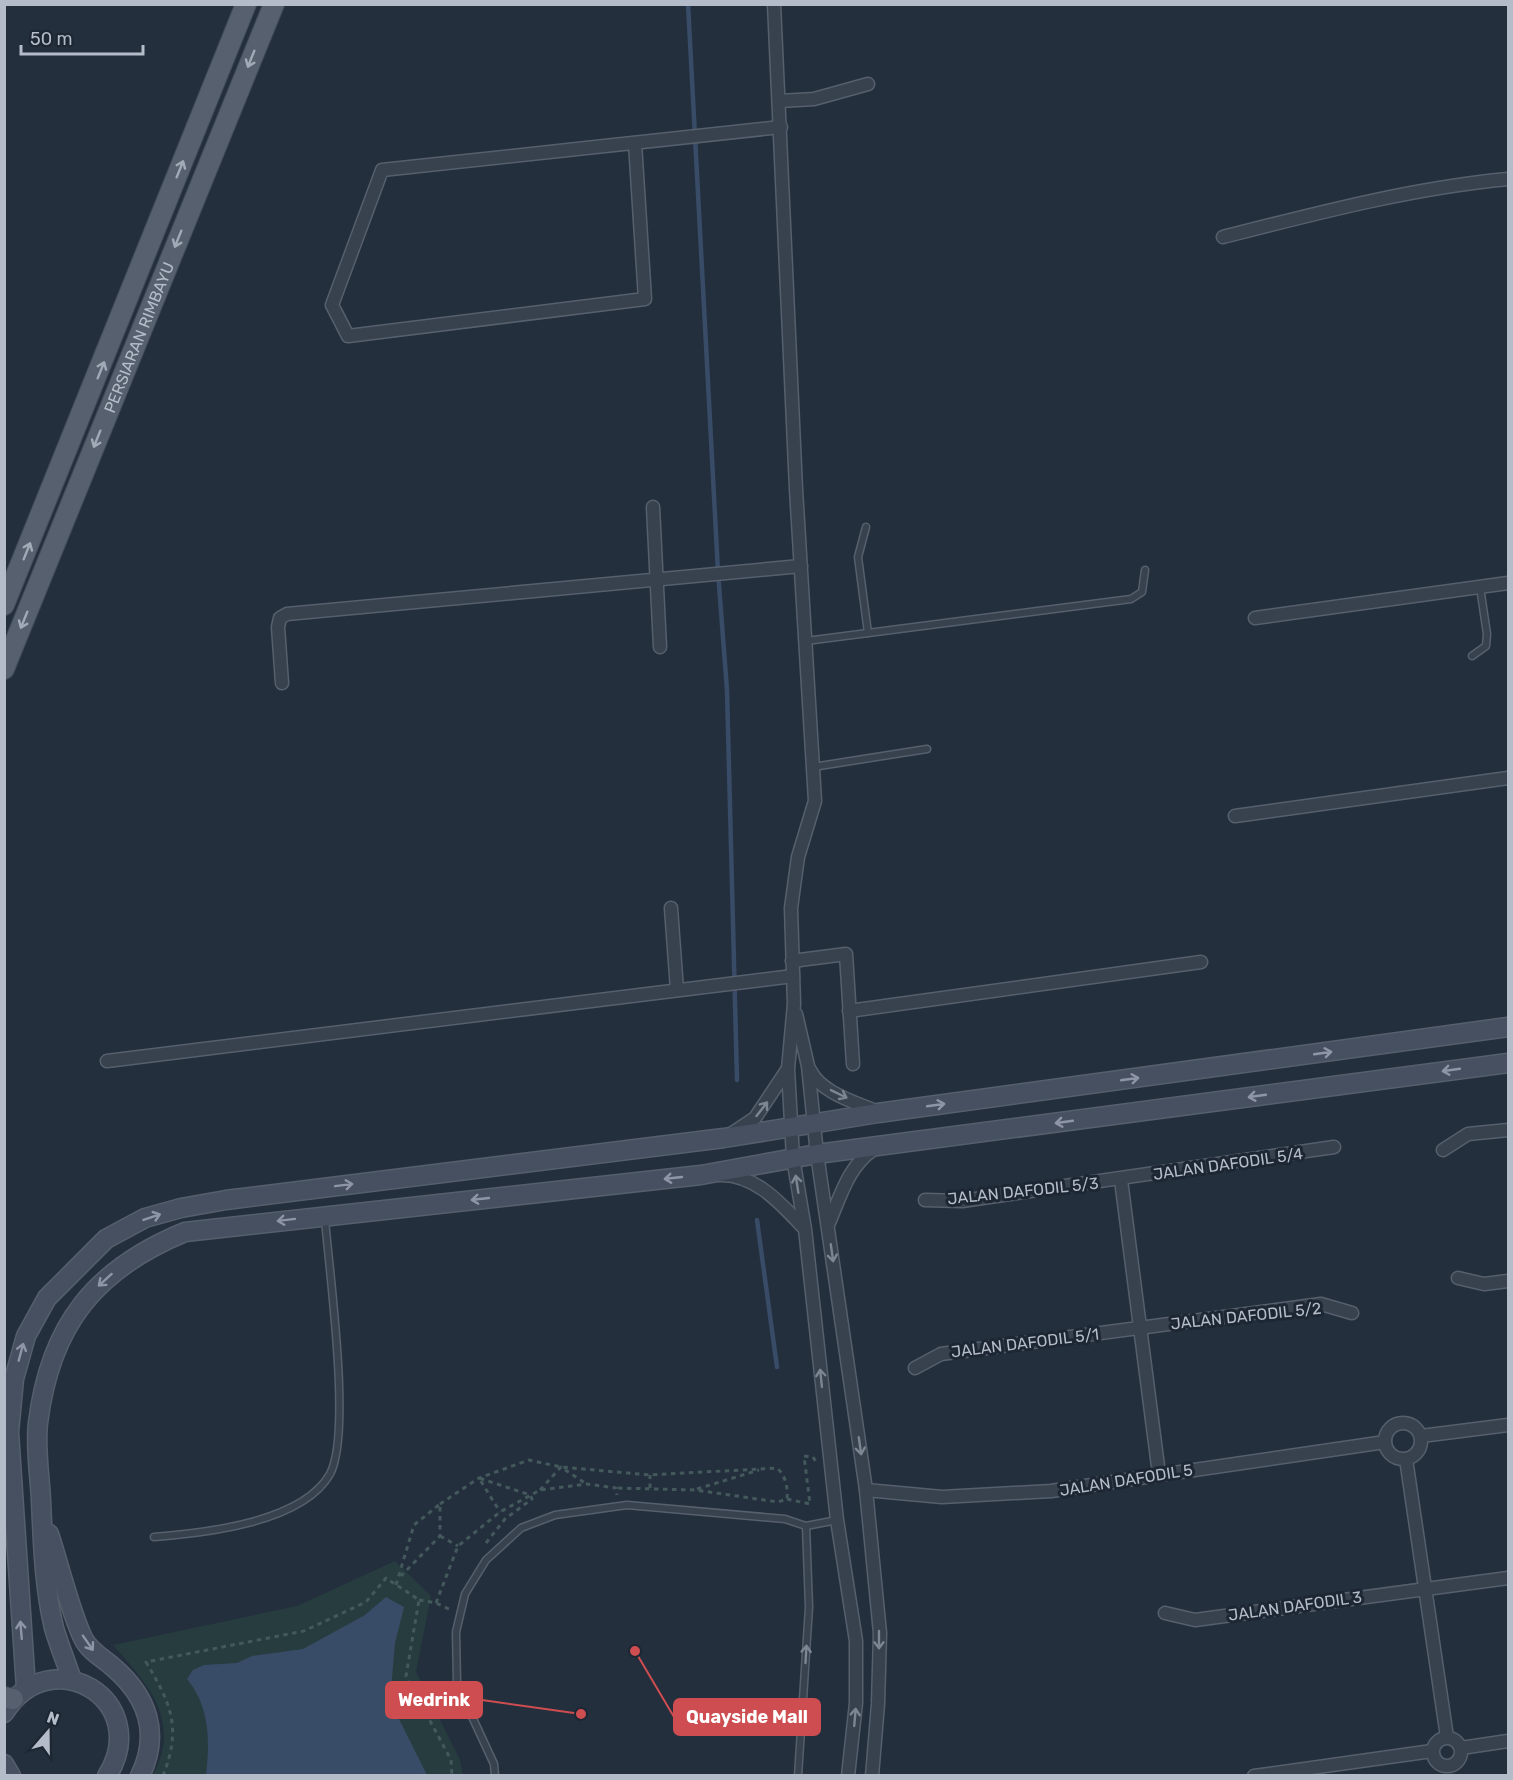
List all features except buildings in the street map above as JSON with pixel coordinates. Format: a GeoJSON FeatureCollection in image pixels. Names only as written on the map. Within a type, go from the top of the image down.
{"type":"FeatureCollection","features":[{"type":"Feature","properties":{"kind":"main road","name":"PERSIARAN RIMBAYU"},"geometry":{"type":"LineString","coordinates":[[4,605],[246,4]]}},
{"type":"Feature","properties":{"kind":"main road","name":"PERSIARAN RIMBAYU"},"geometry":{"type":"LineString","coordinates":[[4,669],[273,4]]}},
{"type":"Feature","properties":{"kind":"street"},"geometry":{"type":"LineString","coordinates":[[774,4],[786,100],[781,127],[801,566],[815,801],[798,857],[791,908],[794,1004],[788,1069],[793,1158],[805,1229],[837,1520],[856,1641],[856,1703],[848,1776]]}},
{"type":"Feature","properties":{"kind":"street"},"geometry":{"type":"LineString","coordinates":[[786,100],[814,99],[868,84]]}},
{"type":"Feature","properties":{"kind":"street"},"geometry":{"type":"LineString","coordinates":[[636,143],[645,299],[348,336],[332,305],[382,170],[781,127]]}},
{"type":"Feature","properties":{"kind":"street"},"geometry":{"type":"LineString","coordinates":[[1223,237],[1339,207],[1461,184],[1509,180]]}},
{"type":"Feature","properties":{"kind":"street"},"geometry":{"type":"LineString","coordinates":[[653,507],[660,647]]}},
{"type":"Feature","properties":{"kind":"street"},"geometry":{"type":"LineString","coordinates":[[282,683],[278,627],[283,615],[801,566]]}},
{"type":"Feature","properties":{"kind":"street"},"geometry":{"type":"LineString","coordinates":[[1255,618],[1509,583]]}},
{"type":"Feature","properties":{"kind":"street"},"geometry":{"type":"LineString","coordinates":[[1235,816],[1509,778]]}},
{"type":"Feature","properties":{"kind":"street"},"geometry":{"type":"LineString","coordinates":[[671,908],[677,990]]}},
{"type":"Feature","properties":{"kind":"street"},"geometry":{"type":"LineString","coordinates":[[792,961],[846,954],[853,1064]]}},
{"type":"Feature","properties":{"kind":"street"},"geometry":{"type":"LineString","coordinates":[[849,1011],[1201,962]]}},
{"type":"Feature","properties":{"kind":"street"},"geometry":{"type":"LineString","coordinates":[[108,1061],[793,976]]}},
{"type":"Feature","properties":{"kind":"street"},"geometry":{"type":"LineString","coordinates":[[794,1004],[808,1066],[817,1154],[866,1490],[880,1633],[878,1704],[872,1776]]}},
{"type":"Feature","properties":{"kind":"street"},"geometry":{"type":"LineString","coordinates":[[107,1776],[116,1761],[120,1741],[117,1720],[107,1702],[91,1688],[72,1680],[48,1679],[12,1699],[9,1432],[14,1379],[26,1336],[47,1298],[106,1239],[145,1218],[181,1208],[226,1200],[724,1138],[878,1113],[1509,1028]]}},
{"type":"Feature","properties":{"kind":"street"},"geometry":{"type":"LineString","coordinates":[[72,1680],[54,1628],[45,1568],[38,1424],[54,1353],[71,1319],[96,1289],[124,1263],[154,1245],[185,1232],[701,1175],[817,1154],[1509,1063]]}},
{"type":"Feature","properties":{"kind":"street"},"geometry":{"type":"LineString","coordinates":[[808,1066],[815,1080],[825,1087],[878,1113]]}},
{"type":"Feature","properties":{"kind":"street"},"geometry":{"type":"LineString","coordinates":[[724,1138],[755,1118],[788,1069]]}},
{"type":"Feature","properties":{"kind":"street"},"geometry":{"type":"LineString","coordinates":[[1443,1150],[1468,1134],[1509,1130]]}},
{"type":"Feature","properties":{"kind":"street"},"geometry":{"type":"LineString","coordinates":[[828,1225],[853,1169],[863,1157],[878,1147]]}},
{"type":"Feature","properties":{"kind":"street","name":"JALAN DAFODIL 5/4"},"geometry":{"type":"LineString","coordinates":[[1121,1180],[1334,1147]]}},
{"type":"Feature","properties":{"kind":"street"},"geometry":{"type":"LineString","coordinates":[[701,1175],[729,1175],[766,1191],[805,1229]]}},
{"type":"Feature","properties":{"kind":"street"},"geometry":{"type":"LineString","coordinates":[[1121,1180],[1159,1474]]}},
{"type":"Feature","properties":{"kind":"street","name":"JALAN DAFODIL 5/3"},"geometry":{"type":"LineString","coordinates":[[925,1200],[962,1201],[1121,1180]]}},
{"type":"Feature","properties":{"kind":"street"},"geometry":{"type":"LineString","coordinates":[[1458,1278],[1484,1284],[1509,1281]]}},
{"type":"Feature","properties":{"kind":"street","name":"JALAN DAFODIL 5/2"},"geometry":{"type":"LineString","coordinates":[[1139,1328],[1321,1305],[1352,1313]]}},
{"type":"Feature","properties":{"kind":"street","name":"JALAN DAFODIL 5/1"},"geometry":{"type":"LineString","coordinates":[[915,1368],[941,1354],[1139,1328]]}},
{"type":"Feature","properties":{"kind":"street"},"geometry":{"type":"LineString","coordinates":[[1400,1424],[1415,1427],[1421,1436],[1422,1444],[1418,1453],[1406,1460],[1394,1457],[1385,1442],[1388,1432],[1400,1424]]}},
{"type":"Feature","properties":{"kind":"street"},"geometry":{"type":"LineString","coordinates":[[1421,1436],[1509,1425]]}},
{"type":"Feature","properties":{"kind":"street","name":"JALAN DAFODIL 5"},"geometry":{"type":"LineString","coordinates":[[866,1490],[942,1497],[1051,1491],[1385,1442]]}},
{"type":"Feature","properties":{"kind":"street"},"geometry":{"type":"LineString","coordinates":[[1406,1460],[1447,1737]]}},
{"type":"Feature","properties":{"kind":"street"},"geometry":{"type":"LineString","coordinates":[[42,1509],[84,1640],[130,1683],[144,1703],[150,1723],[150,1744],[148,1760],[140,1776]]}},
{"type":"Feature","properties":{"kind":"street","name":"JALAN DAFODIL 3"},"geometry":{"type":"LineString","coordinates":[[1166,1613],[1194,1620],[1509,1578]]}},
{"type":"Feature","properties":{"kind":"street"},"geometry":{"type":"LineString","coordinates":[[1447,1737],[1455,1740],[1461,1748],[1456,1769],[1441,1770],[1432,1751],[1438,1740],[1447,1737]]}},
{"type":"Feature","properties":{"kind":"street"},"geometry":{"type":"LineString","coordinates":[[1461,1748],[1509,1741]]}},
{"type":"Feature","properties":{"kind":"street"},"geometry":{"type":"LineString","coordinates":[[1254,1776],[1432,1751]]}},
{"type":"Feature","properties":{"kind":"street"},"geometry":{"type":"LineString","coordinates":[[4,1764],[11,1776]]}},
{"type":"Feature","properties":{"kind":"lane"},"geometry":{"type":"LineString","coordinates":[[866,527],[858,557],[868,633]]}},
{"type":"Feature","properties":{"kind":"lane"},"geometry":{"type":"LineString","coordinates":[[806,641],[1131,599],[1142,592],[1145,570]]}},
{"type":"Feature","properties":{"kind":"lane"},"geometry":{"type":"LineString","coordinates":[[1472,656],[1486,646],[1487,634],[1480,587]]}},
{"type":"Feature","properties":{"kind":"lane"},"geometry":{"type":"LineString","coordinates":[[813,767],[927,749]]}},
{"type":"Feature","properties":{"kind":"lane"},"geometry":{"type":"LineString","coordinates":[[154,1537],[204,1533],[242,1526],[286,1508],[315,1492],[330,1473],[338,1447],[340,1404],[325,1215]]}},
{"type":"Feature","properties":{"kind":"lane"},"geometry":{"type":"LineString","coordinates":[[495,1776],[494,1764],[457,1684],[456,1632],[465,1594],[486,1560],[521,1528],[555,1515],[618,1506],[785,1519],[806,1526],[837,1520]]}},
{"type":"Feature","properties":{"kind":"lane"},"geometry":{"type":"LineString","coordinates":[[798,1776],[809,1607],[806,1526]]}},
{"type":"Feature","properties":{"kind":"path"},"geometry":{"type":"LineString","coordinates":[[436,1603],[458,1546],[500,1512],[540,1490],[587,1484],[616,1488],[695,1490],[778,1502],[787,1499],[810,1504],[804,1456],[813,1457],[817,1464]]}},
{"type":"Feature","properties":{"kind":"path"},"geometry":{"type":"LineString","coordinates":[[396,1585],[401,1576],[414,1525],[478,1478],[529,1460],[561,1467],[650,1475],[777,1468],[782,1472],[788,1489],[787,1499]]}},
{"type":"Feature","properties":{"kind":"path"},"geometry":{"type":"LineString","coordinates":[[561,1467],[587,1484]]}},
{"type":"Feature","properties":{"kind":"path"},"geometry":{"type":"LineString","coordinates":[[540,1490],[561,1467]]}},
{"type":"Feature","properties":{"kind":"path"},"geometry":{"type":"LineString","coordinates":[[695,1490],[768,1468]]}},
{"type":"Feature","properties":{"kind":"path"},"geometry":{"type":"LineString","coordinates":[[650,1475],[650,1489]]}},
{"type":"Feature","properties":{"kind":"path"},"geometry":{"type":"LineString","coordinates":[[478,1478],[530,1495]]}},
{"type":"Feature","properties":{"kind":"path"},"geometry":{"type":"LineString","coordinates":[[478,1478],[500,1512]]}},
{"type":"Feature","properties":{"kind":"path"},"geometry":{"type":"LineString","coordinates":[[616,1488],[618,1506]]}},
{"type":"Feature","properties":{"kind":"path"},"geometry":{"type":"LineString","coordinates":[[486,1560],[481,1552],[490,1537],[506,1519],[532,1499],[530,1495]]}},
{"type":"Feature","properties":{"kind":"path"},"geometry":{"type":"LineString","coordinates":[[401,1576],[440,1536],[440,1504]]}},
{"type":"Feature","properties":{"kind":"path"},"geometry":{"type":"LineString","coordinates":[[440,1536],[458,1546]]}},
{"type":"Feature","properties":{"kind":"path"},"geometry":{"type":"LineString","coordinates":[[146,1662],[304,1631],[366,1602],[386,1578],[418,1600],[436,1603],[460,1615]]}},
{"type":"Feature","properties":{"kind":"path"},"geometry":{"type":"LineString","coordinates":[[418,1600],[406,1676],[451,1760],[452,1776]]}},
{"type":"Feature","properties":{"kind":"green space"},"geometry":{"type":"Polygon","coordinates":[[[395,1561],[431,1596],[416,1672],[460,1760],[463,1775],[153,1775],[161,1755],[164,1737],[162,1720],[149,1689],[113,1645],[297,1606],[395,1561]]]}},
{"type":"Feature","properties":{"kind":"water"},"geometry":{"type":"Polygon","coordinates":[[[386,1597],[404,1607],[395,1643],[390,1701],[427,1775],[206,1775],[207,1725],[200,1701],[187,1679],[193,1670],[204,1665],[237,1663],[252,1656],[303,1649],[365,1615],[386,1597]]]}},
{"type":"Feature","properties":{"kind":"waterway"},"geometry":{"type":"LineString","coordinates":[[688,4],[718,572],[727,690],[737,1080]]}},
{"type":"Feature","properties":{"kind":"waterway"},"geometry":{"type":"LineString","coordinates":[[757,1220],[777,1367]]}},
{"type":"Feature","properties":{"kind":"place","name":"Quayside Mall"},"geometry":{"type":"Point","coordinates":[635,1651]}},
{"type":"Feature","properties":{"kind":"place","name":"Wedrink"},"geometry":{"type":"Point","coordinates":[581,1714]}}]}
